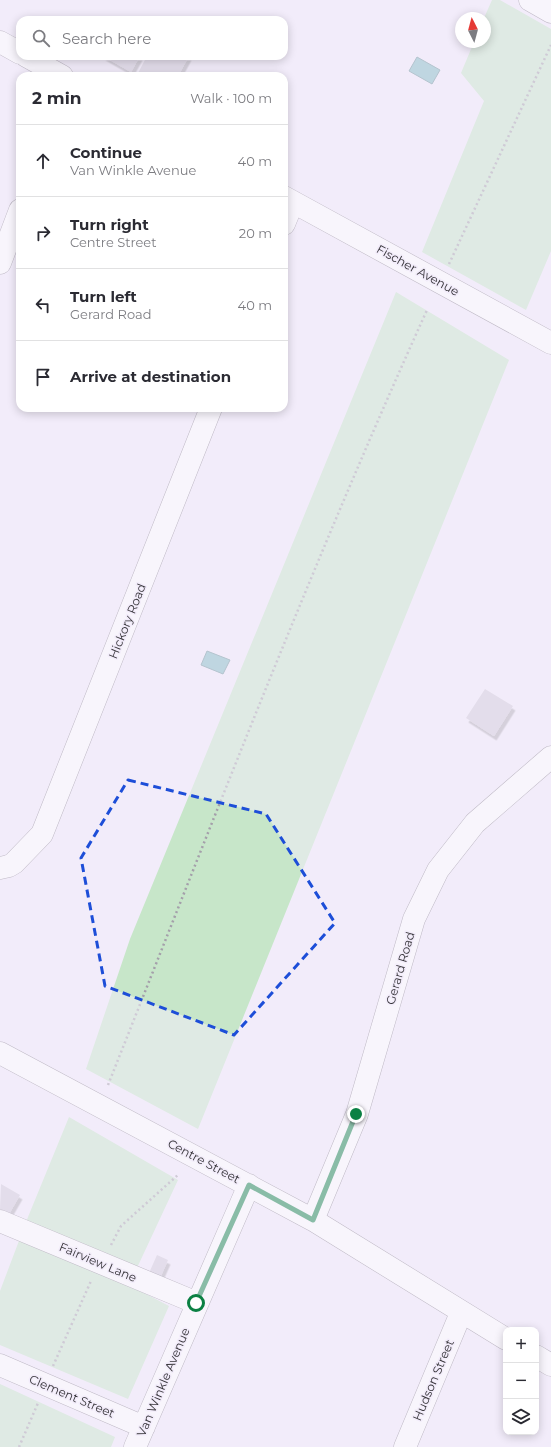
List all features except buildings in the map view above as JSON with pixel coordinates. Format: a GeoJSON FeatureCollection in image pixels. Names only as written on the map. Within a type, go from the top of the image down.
{"type":"FeatureCollection","features":[{"type":"Feature","properties":{"kind":"street"},"geometry":{"type":"LineString","coordinates":[[530,0],[551,12]]}},
{"type":"Feature","properties":{"kind":"street"},"geometry":{"type":"LineString","coordinates":[[0,42],[16,51]]}},
{"type":"Feature","properties":{"kind":"street"},"geometry":{"type":"LineString","coordinates":[[33,60],[55,72]]}},
{"type":"Feature","properties":{"kind":"street","name":"Fischer Avenue"},"geometry":{"type":"LineString","coordinates":[[288,199],[551,343]]}},
{"type":"Feature","properties":{"kind":"street"},"geometry":{"type":"LineString","coordinates":[[0,263],[16,221]]}},
{"type":"Feature","properties":{"kind":"street","name":"Hickory Road"},"geometry":{"type":"LineString","coordinates":[[0,868],[14,863],[42,834],[209,412]]}},
{"type":"Feature","properties":{"kind":"street","name":"Gerard Road"},"geometry":{"type":"LineString","coordinates":[[313,1220],[356,1114],[414,919],[438,870],[475,823],[551,757]]}},
{"type":"Feature","properties":{"kind":"street","name":"Centre Street"},"geometry":{"type":"LineString","coordinates":[[0,1053],[313,1220],[503,1337]]}},
{"type":"Feature","properties":{"kind":"street","name":"Van Winkle Avenue"},"geometry":{"type":"LineString","coordinates":[[135,1447],[196,1303],[249,1185]]}},
{"type":"Feature","properties":{"kind":"street","name":"Fairview Lane"},"geometry":{"type":"LineString","coordinates":[[0,1221],[196,1303]]}},
{"type":"Feature","properties":{"kind":"street","name":"Hudson Street"},"geometry":{"type":"LineString","coordinates":[[405,1447],[461,1312]]}},
{"type":"Feature","properties":{"kind":"street"},"geometry":{"type":"LineString","coordinates":[[539,1358],[551,1365]]}},
{"type":"Feature","properties":{"kind":"street","name":"Clement Street"},"geometry":{"type":"LineString","coordinates":[[0,1365],[144,1427]]}},
{"type":"Feature","properties":{"kind":"path"},"geometry":{"type":"LineString","coordinates":[[448,266],[551,45]]}},
{"type":"Feature","properties":{"kind":"path"},"geometry":{"type":"LineString","coordinates":[[108,1085],[240,752],[384,406],[428,310]]}},
{"type":"Feature","properties":{"kind":"path"},"geometry":{"type":"LineString","coordinates":[[108,1250],[121,1226],[179,1174]]}},
{"type":"Feature","properties":{"kind":"path"},"geometry":{"type":"LineString","coordinates":[[51,1372],[91,1280]]}},
{"type":"Feature","properties":{"kind":"path"},"geometry":{"type":"LineString","coordinates":[[19,1447],[38,1401]]}},
{"type":"Feature","properties":{"kind":"highlighted area"},"geometry":{"type":"Polygon","coordinates":[[[128,780],[266,814],[335,923],[234,1035],[105,986],[81,858],[128,780]]]}},
{"type":"Feature","properties":{"kind":"green space"},"geometry":{"type":"Polygon","coordinates":[[[492,0],[500,0],[551,29],[551,251],[526,310],[422,252],[484,101],[461,73],[471,48],[491,48],[491,12],[487,12],[492,0]]]}},
{"type":"Feature","properties":{"kind":"green space"},"geometry":{"type":"Polygon","coordinates":[[[396,292],[509,360],[198,1129],[86,1069],[130,939],[396,292]]]}},
{"type":"Feature","properties":{"kind":"green space"},"geometry":{"type":"Polygon","coordinates":[[[69,1117],[178,1180],[129,1285],[169,1306],[128,1399],[0,1345],[0,1291],[28,1217],[69,1117]]]}},
{"type":"Feature","properties":{"kind":"green space"},"geometry":{"type":"Polygon","coordinates":[[[0,1384],[115,1437],[111,1447],[0,1447],[0,1384]]]}},
{"type":"Feature","properties":{"kind":"water"},"geometry":{"type":"Polygon","coordinates":[[[417,57],[440,70],[432,84],[409,71],[417,57]]]}},
{"type":"Feature","properties":{"kind":"water"},"geometry":{"type":"Polygon","coordinates":[[[207,651],[230,660],[223,674],[201,665],[207,651]]]}},
{"type":"Feature","properties":{"kind":"route"},"geometry":{"type":"LineString","coordinates":[[196,1303],[249,1185],[313,1220],[356,1114]]}}]}
